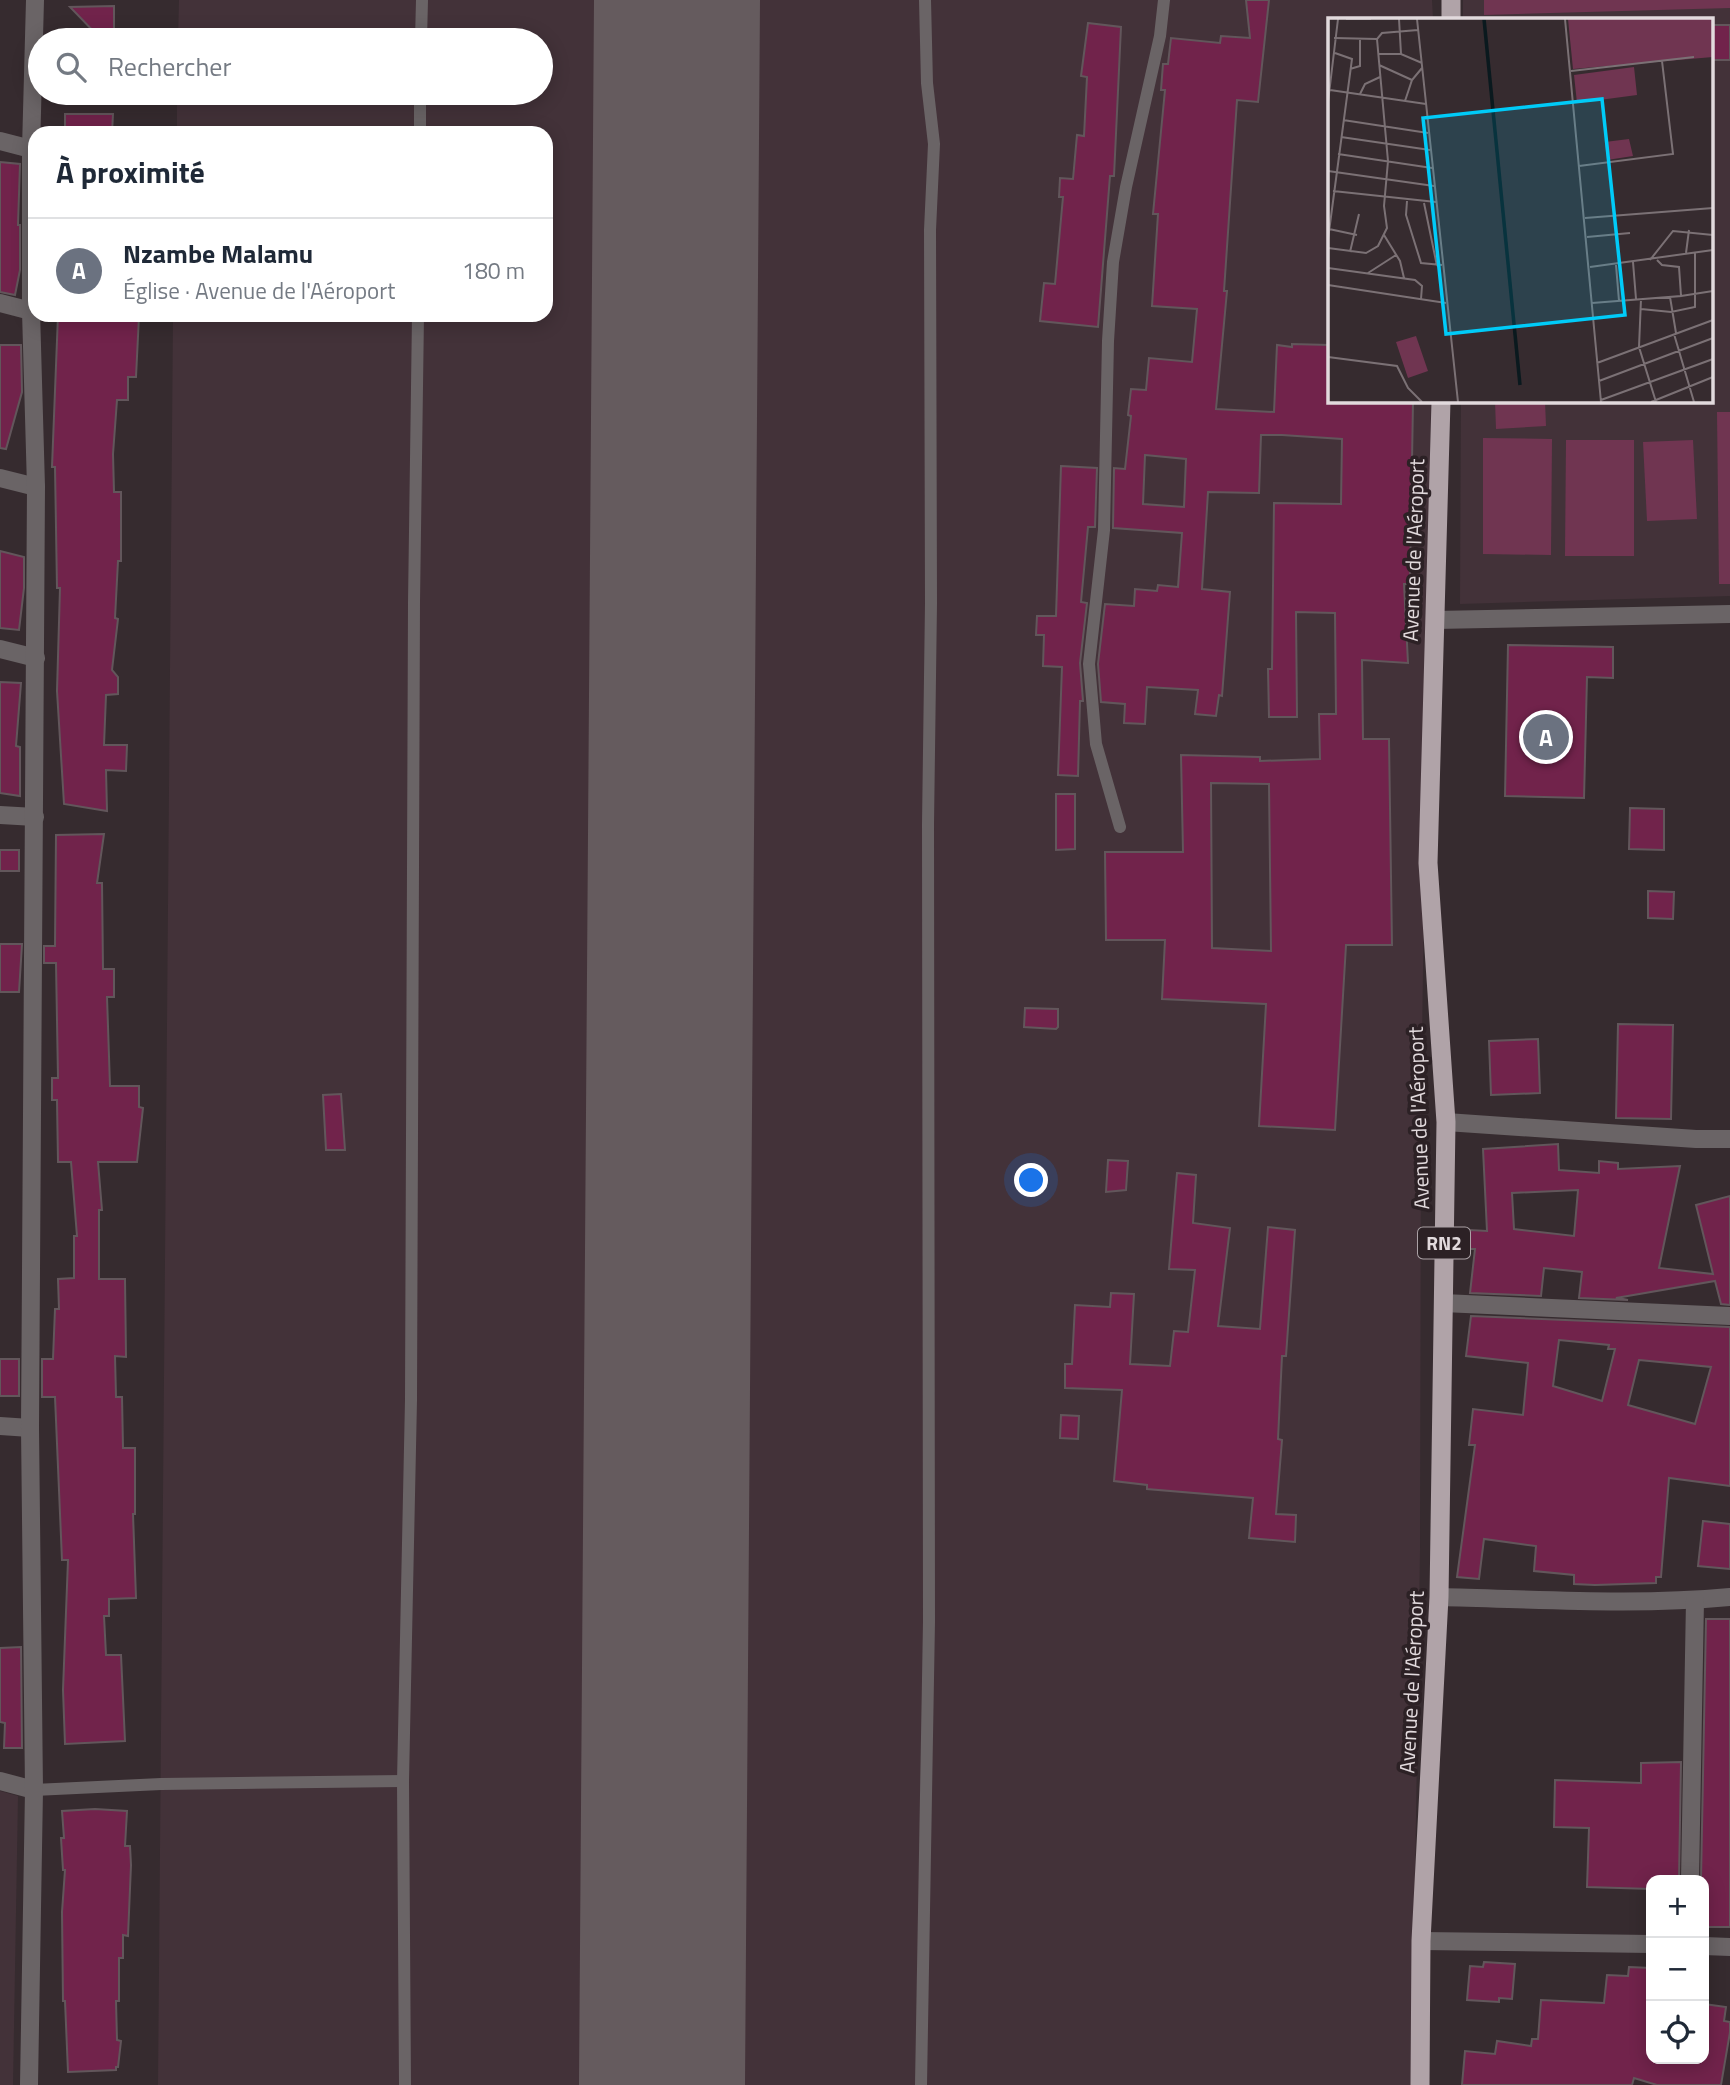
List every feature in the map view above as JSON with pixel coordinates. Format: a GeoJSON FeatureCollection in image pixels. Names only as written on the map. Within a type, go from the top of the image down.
{"type":"FeatureCollection","features":[{"type":"Feature","properties":{"kind":"highway"},"geometry":{"type":"LineString","coordinates":[[1451,0],[1451,18]]}},
{"type":"Feature","properties":{"kind":"highway","name":"Avenue de l'Aéroport"},"geometry":{"type":"LineString","coordinates":[[1420,2085],[1421,1941],[1439,1597],[1446,1122],[1428,863],[1441,402]]}},
{"type":"Feature","properties":{"kind":"street"},"geometry":{"type":"LineString","coordinates":[[34,28],[35,0]]}},
{"type":"Feature","properties":{"kind":"street"},"geometry":{"type":"LineString","coordinates":[[32,105],[32,126]]}},
{"type":"Feature","properties":{"kind":"street"},"geometry":{"type":"LineString","coordinates":[[0,141],[28,148]]}},
{"type":"Feature","properties":{"kind":"street"},"geometry":{"type":"LineString","coordinates":[[0,303],[28,310]]}},
{"type":"Feature","properties":{"kind":"street"},"geometry":{"type":"LineString","coordinates":[[29,2085],[34,1790],[30,1427],[36,658],[36,488],[31,322]]}},
{"type":"Feature","properties":{"kind":"street"},"geometry":{"type":"LineString","coordinates":[[0,478],[36,488]]}},
{"type":"Feature","properties":{"kind":"street"},"geometry":{"type":"LineString","coordinates":[[1435,620],[1730,614]]}},
{"type":"Feature","properties":{"kind":"street"},"geometry":{"type":"LineString","coordinates":[[0,649],[36,658]]}},
{"type":"Feature","properties":{"kind":"street"},"geometry":{"type":"LineString","coordinates":[[0,815],[35,817]]}},
{"type":"Feature","properties":{"kind":"street"},"geometry":{"type":"LineString","coordinates":[[1446,1122],[1730,1139]]}},
{"type":"Feature","properties":{"kind":"street"},"geometry":{"type":"LineString","coordinates":[[1443,1303],[1730,1316]]}},
{"type":"Feature","properties":{"kind":"street"},"geometry":{"type":"LineString","coordinates":[[0,1426],[30,1427]]}},
{"type":"Feature","properties":{"kind":"street"},"geometry":{"type":"LineString","coordinates":[[1439,1597],[1695,1600],[1730,1597]]}},
{"type":"Feature","properties":{"kind":"street"},"geometry":{"type":"LineString","coordinates":[[1690,1875],[1695,1600]]}},
{"type":"Feature","properties":{"kind":"street"},"geometry":{"type":"LineString","coordinates":[[0,1781],[34,1790]]}},
{"type":"Feature","properties":{"kind":"street"},"geometry":{"type":"LineString","coordinates":[[1421,1941],[1646,1944]]}},
{"type":"Feature","properties":{"kind":"street"},"geometry":{"type":"LineString","coordinates":[[1709,1946],[1730,1947]]}},
{"type":"Feature","properties":{"kind":"lane"},"geometry":{"type":"LineString","coordinates":[[421,28],[422,0]]}},
{"type":"Feature","properties":{"kind":"lane"},"geometry":{"type":"LineString","coordinates":[[921,2085],[929,1621],[930,230],[934,144],[927,83],[925,0]]}},
{"type":"Feature","properties":{"kind":"lane"},"geometry":{"type":"LineString","coordinates":[[1120,827],[1097,744],[1089,664],[1104,530],[1108,341],[1113,262],[1126,187],[1160,36],[1164,0]]}},
{"type":"Feature","properties":{"kind":"lane"},"geometry":{"type":"LineString","coordinates":[[420,105],[420,126]]}},
{"type":"Feature","properties":{"kind":"lane"},"geometry":{"type":"LineString","coordinates":[[405,2085],[403,1781],[411,1400],[418,322]]}},
{"type":"Feature","properties":{"kind":"lane"},"geometry":{"type":"LineString","coordinates":[[34,1790],[161,1784],[403,1781]]}},
{"type":"Feature","properties":{"kind":"shaded area"},"geometry":{"type":"Polygon","coordinates":[[[179,0],[1432,0],[1433,18],[1328,18],[1328,402],[1431,402],[1412,2085],[158,2085],[173,322],[553,322],[553,126],[177,126],[177,105],[553,105],[553,28],[178,28],[179,0]]]}},
{"type":"Feature","properties":{"kind":"shaded area"},"geometry":{"type":"Polygon","coordinates":[[[1463,0],[1730,0],[1730,596],[1460,604],[1461,402],[1712,402],[1712,18],[1463,18],[1463,0]]]}},
{"type":"Feature","properties":{"kind":"shaded area"},"geometry":{"type":"Polygon","coordinates":[[[1484,0],[1730,0],[1730,8],[1484,15],[1484,0]]]}},
{"type":"Feature","properties":{"kind":"shaded area"},"geometry":{"type":"Polygon","coordinates":[[[1495,402],[1545,402],[1546,426],[1496,429],[1495,402]]]}},
{"type":"Feature","properties":{"kind":"shaded area"},"geometry":{"type":"Polygon","coordinates":[[[1717,412],[1730,412],[1730,584],[1719,584],[1717,412]]]}},
{"type":"Feature","properties":{"kind":"shaded area"},"geometry":{"type":"Polygon","coordinates":[[[1483,438],[1552,439],[1551,555],[1483,554],[1483,438]]]}},
{"type":"Feature","properties":{"kind":"shaded area"},"geometry":{"type":"Polygon","coordinates":[[[1566,440],[1634,440],[1634,556],[1565,556],[1566,440]]]}},
{"type":"Feature","properties":{"kind":"shaded area"},"geometry":{"type":"Polygon","coordinates":[[[1693,440],[1697,519],[1647,521],[1643,442],[1693,440]]]}},
{"type":"Feature","properties":{"kind":"shaded area"},"geometry":{"type":"Polygon","coordinates":[[[0,1791],[18,1796],[13,2085],[0,2085],[0,1791]]]}},
{"type":"Feature","properties":{"kind":"building"},"geometry":{"type":"Polygon","coordinates":[[[1246,0],[1269,0],[1258,102],[1237,100],[1224,291],[1227,291],[1216,409],[1274,412],[1277,345],[1292,347],[1292,344],[1328,345],[1328,402],[1413,402],[1410,584],[1404,584],[1408,663],[1362,660],[1363,739],[1389,739],[1392,945],[1346,945],[1335,1130],[1259,1126],[1266,1004],[1162,999],[1165,940],[1106,940],[1105,852],[1183,852],[1181,755],[1260,757],[1260,761],[1320,759],[1319,714],[1336,714],[1335,613],[1296,612],[1297,717],[1269,717],[1268,669],[1272,669],[1274,503],[1341,504],[1342,439],[1282,435],[1261,435],[1259,493],[1208,492],[1202,589],[1230,592],[1222,696],[1219,695],[1216,716],[1195,714],[1198,690],[1147,687],[1145,724],[1124,723],[1125,704],[1101,702],[1098,664],[1105,604],[1134,606],[1135,589],[1157,591],[1158,585],[1178,587],[1182,533],[1113,528],[1114,468],[1125,469],[1131,389],[1146,390],[1149,358],[1192,362],[1197,309],[1152,306],[1158,214],[1153,214],[1165,90],[1161,90],[1163,64],[1168,64],[1171,38],[1220,43],[1221,36],[1250,38],[1246,0]],[[1145,455],[1143,504],[1184,507],[1186,459],[1145,455]],[[1211,783],[1212,948],[1271,951],[1269,784],[1211,783]]]}},
{"type":"Feature","properties":{"kind":"building"},"geometry":{"type":"Polygon","coordinates":[[[114,6],[114,28],[90,28],[70,7],[114,6]]]}},
{"type":"Feature","properties":{"kind":"building"},"geometry":{"type":"Polygon","coordinates":[[[1088,23],[1121,27],[1114,176],[1110,176],[1098,327],[1040,321],[1044,283],[1055,284],[1063,197],[1059,197],[1060,178],[1073,179],[1077,135],[1084,136],[1087,77],[1081,76],[1088,23]]]}},
{"type":"Feature","properties":{"kind":"building"},"geometry":{"type":"Polygon","coordinates":[[[1712,25],[1730,25],[1730,60],[1712,60],[1712,25]]]}},
{"type":"Feature","properties":{"kind":"building"},"geometry":{"type":"Polygon","coordinates":[[[65,114],[113,114],[112,126],[65,126],[65,114]]]}},
{"type":"Feature","properties":{"kind":"building"},"geometry":{"type":"Polygon","coordinates":[[[0,162],[20,164],[20,270],[15,295],[0,292],[0,162]]]}},
{"type":"Feature","properties":{"kind":"building"},"geometry":{"type":"Polygon","coordinates":[[[58,322],[139,322],[136,377],[128,377],[128,400],[117,400],[113,454],[114,492],[121,492],[121,561],[118,561],[115,618],[118,619],[112,670],[118,677],[118,694],[106,695],[104,745],[127,745],[126,771],[106,770],[107,811],[64,804],[57,691],[60,588],[57,588],[55,467],[52,467],[58,322]]]}},
{"type":"Feature","properties":{"kind":"building"},"geometry":{"type":"Polygon","coordinates":[[[0,345],[21,345],[22,392],[6,449],[0,448],[0,345]]]}},
{"type":"Feature","properties":{"kind":"building"},"geometry":{"type":"Polygon","coordinates":[[[1061,466],[1097,468],[1095,527],[1088,527],[1081,602],[1087,603],[1080,663],[1083,701],[1080,701],[1078,776],[1058,775],[1062,667],[1043,666],[1044,635],[1036,635],[1037,616],[1056,616],[1061,466]]]}},
{"type":"Feature","properties":{"kind":"building"},"geometry":{"type":"Polygon","coordinates":[[[0,551],[24,557],[24,588],[19,630],[0,628],[0,551]]]}},
{"type":"Feature","properties":{"kind":"building"},"geometry":{"type":"Polygon","coordinates":[[[1508,645],[1613,647],[1613,678],[1587,677],[1584,798],[1505,796],[1508,645]]]}},
{"type":"Feature","properties":{"kind":"building"},"geometry":{"type":"Polygon","coordinates":[[[0,682],[21,683],[16,746],[20,747],[20,796],[0,793],[0,682]]]}},
{"type":"Feature","properties":{"kind":"building"},"geometry":{"type":"Polygon","coordinates":[[[1056,794],[1075,794],[1075,849],[1056,850],[1056,794]]]}},
{"type":"Feature","properties":{"kind":"building"},"geometry":{"type":"Polygon","coordinates":[[[1630,808],[1664,809],[1664,850],[1629,849],[1630,808]]]}},
{"type":"Feature","properties":{"kind":"building"},"geometry":{"type":"Polygon","coordinates":[[[104,834],[97,883],[102,883],[103,969],[114,969],[114,997],[107,997],[110,1086],[139,1086],[139,1107],[143,1108],[137,1162],[98,1162],[102,1210],[99,1210],[99,1279],[125,1279],[126,1357],[115,1356],[116,1397],[122,1397],[123,1448],[135,1448],[133,1514],[136,1598],[109,1599],[109,1616],[104,1616],[106,1655],[121,1655],[125,1741],[65,1744],[63,1690],[68,1560],[62,1560],[55,1397],[42,1397],[42,1359],[53,1359],[55,1309],[59,1309],[58,1279],[74,1278],[74,1236],[77,1236],[71,1162],[58,1162],[57,1100],[52,1100],[52,1078],[58,1078],[56,963],[44,963],[44,946],[55,946],[56,835],[104,834]]]}},
{"type":"Feature","properties":{"kind":"building"},"geometry":{"type":"Polygon","coordinates":[[[0,850],[19,850],[19,871],[0,871],[0,850]]]}},
{"type":"Feature","properties":{"kind":"building"},"geometry":{"type":"Polygon","coordinates":[[[1648,891],[1674,892],[1673,919],[1648,918],[1648,891]]]}},
{"type":"Feature","properties":{"kind":"building"},"geometry":{"type":"Polygon","coordinates":[[[0,944],[22,944],[19,992],[0,992],[0,944]]]}},
{"type":"Feature","properties":{"kind":"building"},"geometry":{"type":"Polygon","coordinates":[[[1025,1008],[1058,1009],[1058,1027],[1024,1027],[1025,1008]]]}},
{"type":"Feature","properties":{"kind":"building"},"geometry":{"type":"Polygon","coordinates":[[[1618,1024],[1673,1025],[1671,1119],[1616,1118],[1618,1024]]]}},
{"type":"Feature","properties":{"kind":"building"},"geometry":{"type":"Polygon","coordinates":[[[1538,1039],[1540,1093],[1491,1095],[1489,1041],[1538,1039]]]}},
{"type":"Feature","properties":{"kind":"building"},"geometry":{"type":"Polygon","coordinates":[[[341,1094],[345,1150],[326,1150],[323,1095],[341,1094]]]}},
{"type":"Feature","properties":{"kind":"building"},"geometry":{"type":"Polygon","coordinates":[[[1558,1144],[1559,1170],[1599,1173],[1599,1161],[1618,1163],[1618,1169],[1680,1166],[1659,1268],[1713,1274],[1696,1205],[1730,1196],[1730,1305],[1721,1304],[1715,1281],[1616,1298],[1628,1300],[1579,1298],[1582,1272],[1544,1268],[1541,1296],[1470,1293],[1475,1249],[1468,1249],[1470,1230],[1487,1231],[1483,1149],[1558,1144]],[[1578,1190],[1512,1193],[1514,1229],[1574,1236],[1578,1190]]]}},
{"type":"Feature","properties":{"kind":"building"},"geometry":{"type":"Polygon","coordinates":[[[1108,1160],[1128,1161],[1126,1190],[1106,1192],[1108,1160]]]}},
{"type":"Feature","properties":{"kind":"building"},"geometry":{"type":"Polygon","coordinates":[[[1177,1173],[1196,1175],[1193,1223],[1230,1228],[1218,1326],[1260,1329],[1268,1227],[1295,1230],[1286,1356],[1282,1356],[1278,1439],[1282,1440],[1276,1514],[1296,1515],[1295,1542],[1249,1538],[1253,1498],[1147,1489],[1147,1485],[1114,1481],[1122,1390],[1065,1388],[1065,1364],[1072,1364],[1075,1305],[1110,1307],[1111,1293],[1134,1294],[1130,1364],[1170,1366],[1174,1331],[1188,1332],[1195,1270],[1169,1269],[1177,1173]]]}},
{"type":"Feature","properties":{"kind":"building"},"geometry":{"type":"Polygon","coordinates":[[[1471,1316],[1730,1327],[1730,1486],[1669,1478],[1661,1577],[1656,1577],[1656,1583],[1574,1584],[1574,1575],[1534,1571],[1536,1546],[1484,1539],[1479,1579],[1457,1577],[1475,1445],[1469,1445],[1473,1409],[1523,1415],[1528,1363],[1466,1356],[1471,1316]],[[1559,1340],[1553,1386],[1602,1401],[1615,1349],[1608,1349],[1609,1345],[1559,1340]],[[1639,1360],[1628,1405],[1695,1424],[1711,1367],[1639,1360]]]}},
{"type":"Feature","properties":{"kind":"building"},"geometry":{"type":"Polygon","coordinates":[[[0,1359],[19,1359],[19,1396],[0,1396],[0,1359]]]}},
{"type":"Feature","properties":{"kind":"building"},"geometry":{"type":"Polygon","coordinates":[[[1061,1415],[1079,1416],[1078,1439],[1060,1438],[1061,1415]]]}},
{"type":"Feature","properties":{"kind":"building"},"geometry":{"type":"Polygon","coordinates":[[[1703,1521],[1730,1524],[1730,1569],[1698,1566],[1703,1521]]]}},
{"type":"Feature","properties":{"kind":"building"},"geometry":{"type":"Polygon","coordinates":[[[1706,1619],[1730,1619],[1730,1927],[1709,1927],[1709,1875],[1701,1875],[1706,1619]]]}},
{"type":"Feature","properties":{"kind":"building"},"geometry":{"type":"Polygon","coordinates":[[[21,1647],[22,1748],[4,1748],[5,1723],[0,1722],[0,1648],[21,1647]]]}},
{"type":"Feature","properties":{"kind":"building"},"geometry":{"type":"Polygon","coordinates":[[[1681,1762],[1679,1875],[1646,1875],[1646,1889],[1587,1887],[1589,1828],[1554,1827],[1555,1780],[1641,1783],[1641,1763],[1681,1762]]]}},
{"type":"Feature","properties":{"kind":"building"},"geometry":{"type":"Polygon","coordinates":[[[62,1811],[127,1811],[125,1846],[130,1846],[131,1865],[128,1936],[123,1935],[123,1958],[119,1958],[119,2001],[116,2001],[117,2040],[121,2041],[116,2070],[68,2072],[63,2001],[62,1912],[65,1870],[61,1838],[64,1838],[62,1811]]]}},
{"type":"Feature","properties":{"kind":"building"},"geometry":{"type":"Polygon","coordinates":[[[1484,1962],[1515,1964],[1512,1999],[1499,1998],[1499,2002],[1467,2000],[1470,1966],[1483,1967],[1484,1962]]]}},
{"type":"Feature","properties":{"kind":"building"},"geometry":{"type":"Polygon","coordinates":[[[1629,1967],[1646,1968],[1646,2064],[1709,2064],[1709,2005],[1726,2007],[1724,2021],[1730,2022],[1730,2032],[1721,2085],[1657,2085],[1634,2078],[1632,2085],[1462,2085],[1465,2051],[1495,2054],[1497,2041],[1531,2046],[1532,2039],[1538,2039],[1541,2000],[1604,2003],[1607,1975],[1628,1976],[1629,1967]]]}},
{"type":"Feature","properties":{"kind":"runway"},"geometry":{"type":"LineString","coordinates":[[662,2085],[677,0]]}},
{"type":"Feature","properties":{"kind":"place","name":"Nzambe Malamu"},"geometry":{"type":"Point","coordinates":[1546,737]}}]}
